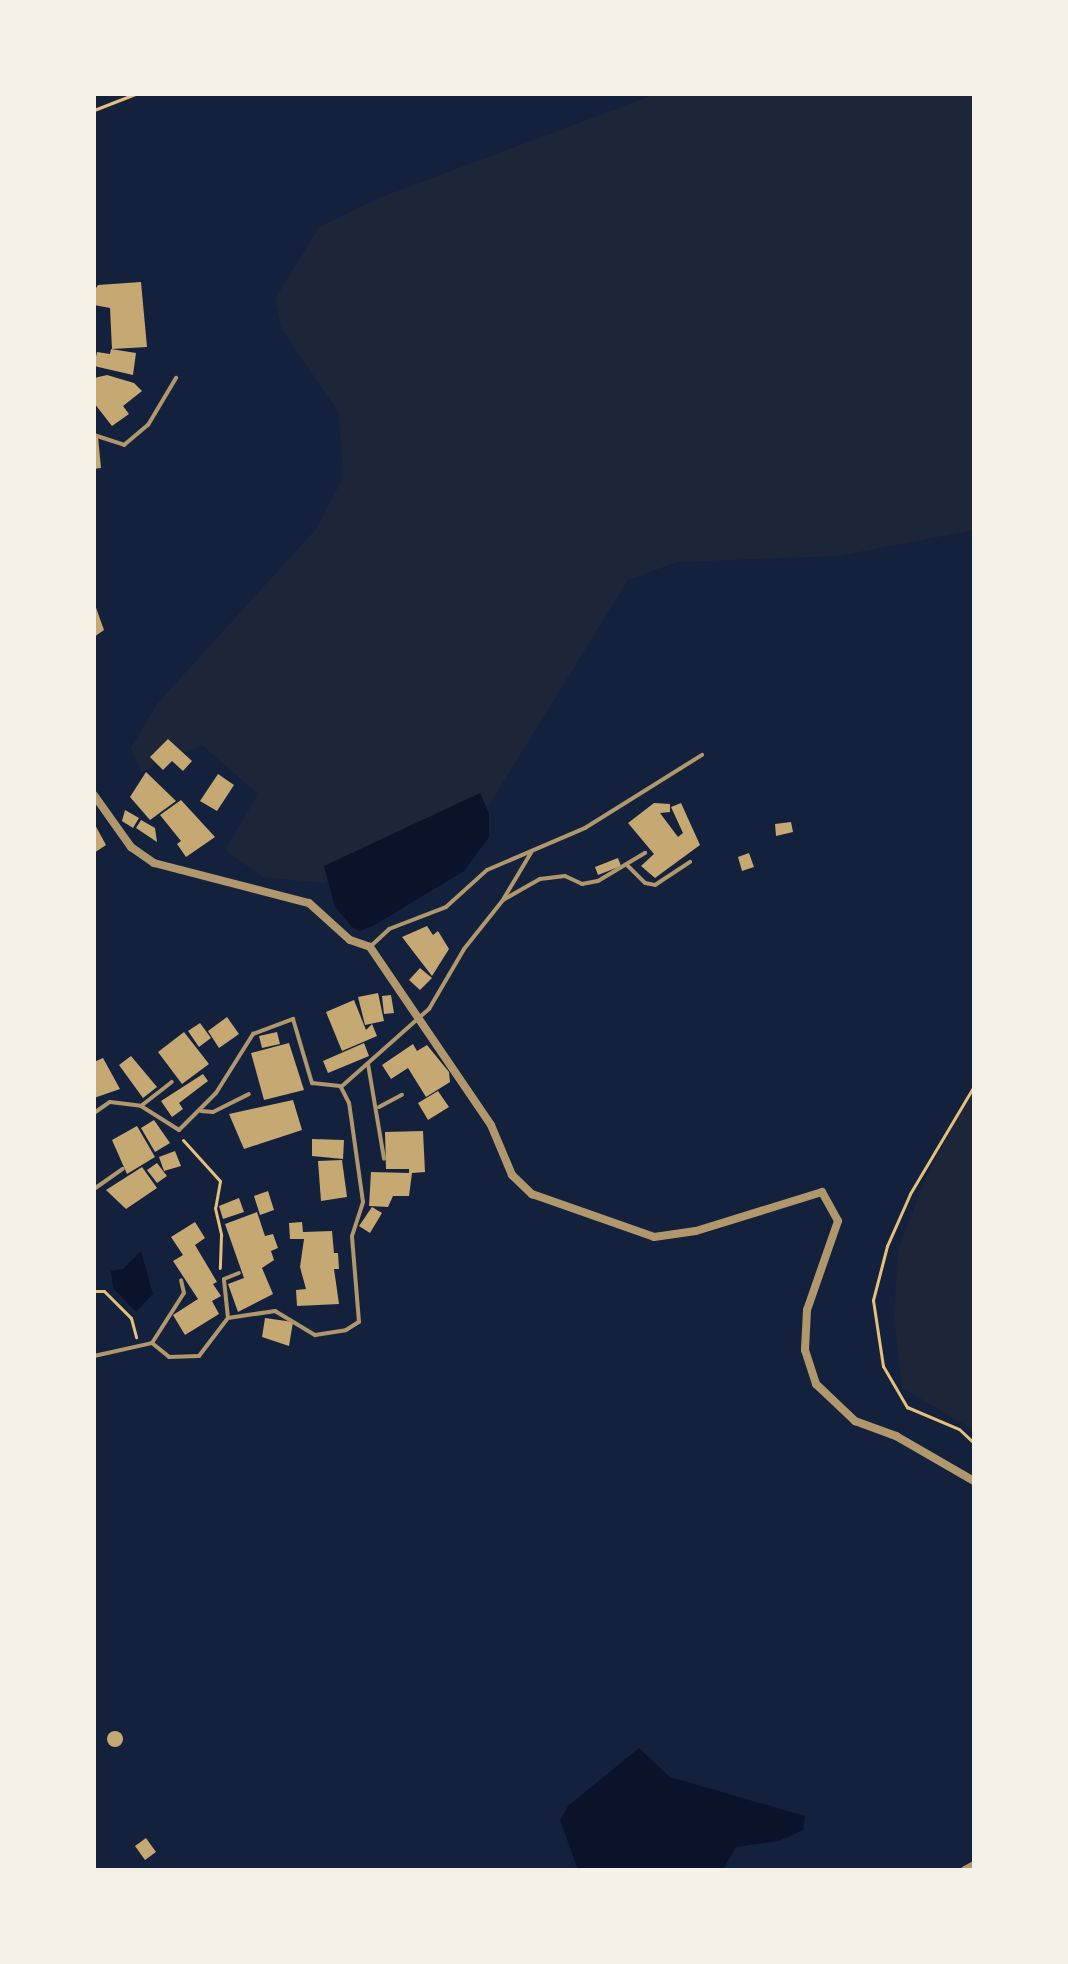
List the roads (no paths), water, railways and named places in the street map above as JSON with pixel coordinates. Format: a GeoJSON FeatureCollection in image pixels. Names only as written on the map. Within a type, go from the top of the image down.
{"type":"FeatureCollection","features":[{"type":"Feature","properties":{"kind":"street"},"geometry":{"type":"LineString","coordinates":[[94,795],[131,847],[154,863],[309,903],[350,940],[370,947],[421,1016],[491,1125],[512,1175],[532,1194],[567,1211],[654,1237],[696,1231],[822,1192],[838,1221],[807,1310],[805,1350],[816,1384],[855,1421],[896,1436],[974,1481]]}},
{"type":"Feature","properties":{"kind":"street"},"geometry":{"type":"LineString","coordinates":[[965,1870],[974,1865]]}},
{"type":"Feature","properties":{"kind":"lane"},"geometry":{"type":"LineString","coordinates":[[94,435],[124,445],[148,425],[176,378]]}},
{"type":"Feature","properties":{"kind":"lane"},"geometry":{"type":"LineString","coordinates":[[370,947],[389,929],[446,907],[487,870],[585,828],[702,755]]}},
{"type":"Feature","properties":{"kind":"lane"},"geometry":{"type":"LineString","coordinates":[[94,1113],[110,1102],[141,1106],[155,1110],[170,1126],[179,1130],[201,1111],[242,1045],[253,1034],[293,1019],[312,1083],[341,1087],[421,1016],[464,949],[503,900],[533,849]]}},
{"type":"Feature","properties":{"kind":"lane"},"geometry":{"type":"LineString","coordinates":[[503,900],[540,879],[565,876],[590,882],[645,853]]}},
{"type":"Feature","properties":{"kind":"lane"},"geometry":{"type":"LineString","coordinates":[[627,865],[645,883],[655,885],[690,862]]}},
{"type":"Feature","properties":{"kind":"lane"},"geometry":{"type":"LineString","coordinates":[[368,1064],[379,1107],[384,1159]]}},
{"type":"Feature","properties":{"kind":"lane"},"geometry":{"type":"LineString","coordinates":[[141,1106],[172,1082]]}},
{"type":"Feature","properties":{"kind":"lane"},"geometry":{"type":"LineString","coordinates":[[228,1318],[275,1311],[315,1335],[346,1330],[359,1322],[352,1236],[363,1202],[349,1103],[341,1087]]}},
{"type":"Feature","properties":{"kind":"lane"},"geometry":{"type":"LineString","coordinates":[[201,1111],[213,1112],[249,1094]]}},
{"type":"Feature","properties":{"kind":"lane"},"geometry":{"type":"LineString","coordinates":[[379,1107],[402,1095]]}},
{"type":"Feature","properties":{"kind":"lane"},"geometry":{"type":"LineString","coordinates":[[94,1189],[123,1169]]}},
{"type":"Feature","properties":{"kind":"lane"},"geometry":{"type":"LineString","coordinates":[[152,1343],[169,1357],[199,1356],[228,1318],[224,1279],[239,1273]]}},
{"type":"Feature","properties":{"kind":"lane"},"geometry":{"type":"LineString","coordinates":[[94,1356],[133,1350],[152,1343],[184,1293],[181,1280]]}}]}
